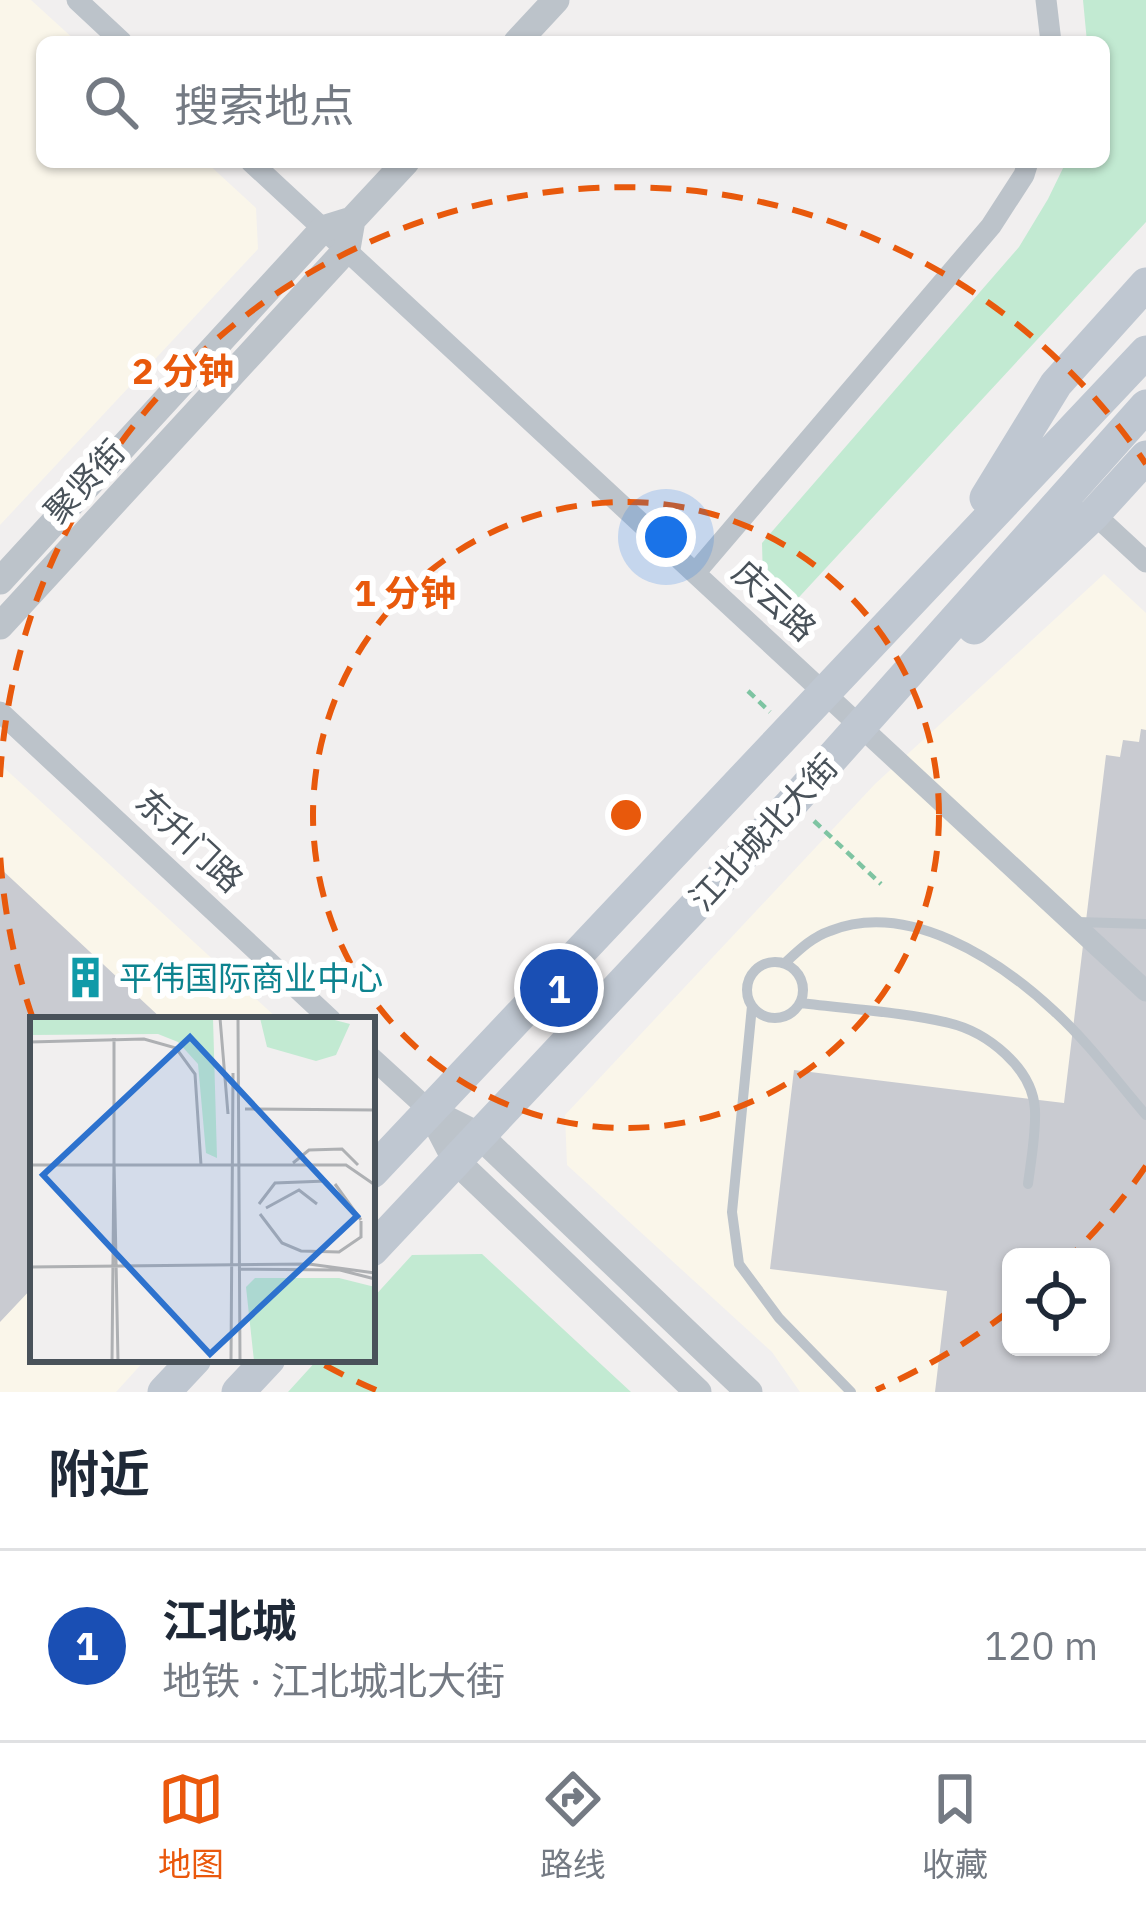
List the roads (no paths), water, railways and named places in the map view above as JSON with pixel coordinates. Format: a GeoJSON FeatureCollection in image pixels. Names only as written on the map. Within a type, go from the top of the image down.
{"type":"FeatureCollection","features":[{"type":"Feature","properties":{"kind":"main road"},"geometry":{"type":"LineString","coordinates":[[952,556],[1056,384],[1146,284]]}},
{"type":"Feature","properties":{"kind":"main road","name":"江北城北大街"},"geometry":{"type":"LineString","coordinates":[[375,1169],[1146,352]]}},
{"type":"Feature","properties":{"kind":"main road","name":"江北城北大街"},"geometry":{"type":"LineString","coordinates":[[375,1247],[802,812],[1146,406]]}},
{"type":"Feature","properties":{"kind":"main road"},"geometry":{"type":"LineString","coordinates":[[802,812],[1146,457]]}},
{"type":"Feature","properties":{"kind":"main road"},"geometry":{"type":"LineString","coordinates":[[164,1392],[192,1362]]}},
{"type":"Feature","properties":{"kind":"main road"},"geometry":{"type":"LineString","coordinates":[[238,1392],[266,1362]]}},
{"type":"Feature","properties":{"kind":"street"},"geometry":{"type":"LineString","coordinates":[[77,0],[116,36]]}},
{"type":"Feature","properties":{"kind":"street"},"geometry":{"type":"LineString","coordinates":[[523,36],[556,0]]}},
{"type":"Feature","properties":{"kind":"street"},"geometry":{"type":"LineString","coordinates":[[1046,0],[1050,36]]}},
{"type":"Feature","properties":{"kind":"street","name":"庆云路"},"geometry":{"type":"LineString","coordinates":[[257,168],[1146,991]]}},
{"type":"Feature","properties":{"kind":"street"},"geometry":{"type":"LineString","coordinates":[[323,229],[352,220],[400,168]]}},
{"type":"Feature","properties":{"kind":"street"},"geometry":{"type":"LineString","coordinates":[[696,572],[991,226],[1026,168]]}},
{"type":"Feature","properties":{"kind":"street"},"geometry":{"type":"LineString","coordinates":[[347,249],[352,220]]}},
{"type":"Feature","properties":{"kind":"street","name":"聚贤街"},"geometry":{"type":"LineString","coordinates":[[0,581],[323,229]]}},
{"type":"Feature","properties":{"kind":"street","name":"聚贤街"},"geometry":{"type":"LineString","coordinates":[[0,626],[347,249]]}},
{"type":"Feature","properties":{"kind":"street"},"geometry":{"type":"LineString","coordinates":[[1094,514],[1146,562]]}},
{"type":"Feature","properties":{"kind":"street","name":"东升门路"},"geometry":{"type":"LineString","coordinates":[[0,712],[328,1017]]}},
{"type":"Feature","properties":{"kind":"street"},"geometry":{"type":"LineString","coordinates":[[375,1061],[430,1112],[480,1136],[749,1392]]}},
{"type":"Feature","properties":{"kind":"street"},"geometry":{"type":"LineString","coordinates":[[430,1112],[456,1161],[698,1392]]}},
{"type":"Feature","properties":{"kind":"lane"},"geometry":{"type":"LineString","coordinates":[[851,1392],[778,1318],[740,1264],[732,1212],[752,973],[767,963],[784,963],[827,932],[860,922],[895,923],[935,934],[1019,980],[1057,1013],[1146,1115]]}},
{"type":"Feature","properties":{"kind":"lane"},"geometry":{"type":"LineString","coordinates":[[1073,922],[1146,924]]}},
{"type":"Feature","properties":{"kind":"lane"},"geometry":{"type":"LineString","coordinates":[[752,1006],[767,1018],[777,1018],[801,1004],[800,975],[784,963]]}},
{"type":"Feature","properties":{"kind":"lane"},"geometry":{"type":"LineString","coordinates":[[801,1004],[950,1023],[977,1034],[1008,1056],[1026,1080],[1035,1108],[1028,1184]]}},
{"type":"Feature","properties":{"kind":"place","name":"平伟国际商业中心"},"geometry":{"type":"Point","coordinates":[85,977]}},
{"type":"Feature","properties":{"kind":"place","name":"江北城"},"geometry":{"type":"Point","coordinates":[559,988]}}]}
